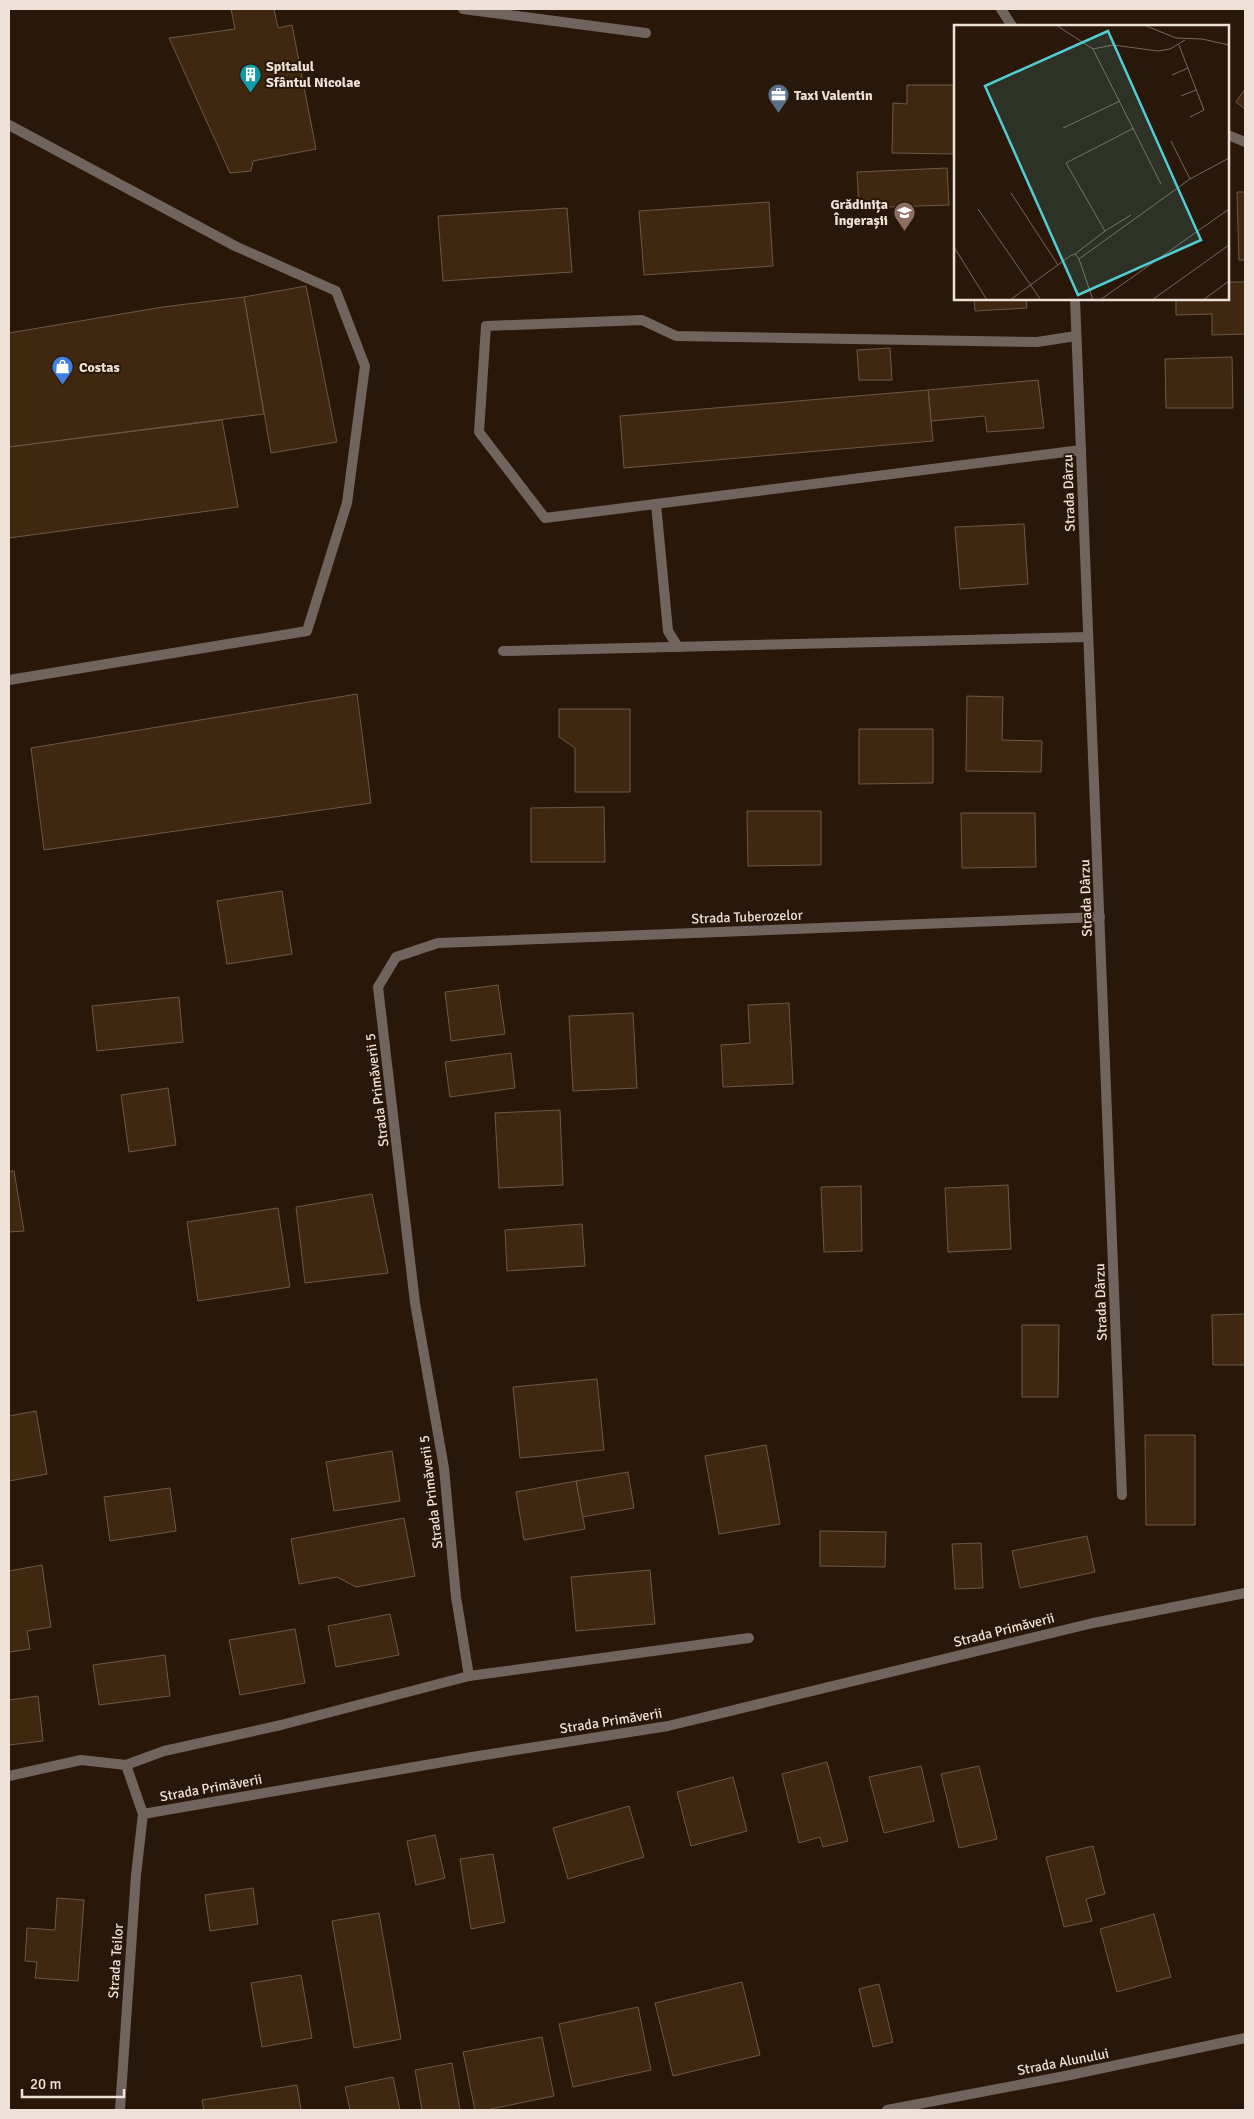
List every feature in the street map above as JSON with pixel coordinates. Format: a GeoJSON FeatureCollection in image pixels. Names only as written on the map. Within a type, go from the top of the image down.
{"type":"FeatureCollection","features":[{"type":"Feature","properties":{"kind":"street"},"geometry":{"type":"LineString","coordinates":[[463,9],[646,33]]}},
{"type":"Feature","properties":{"kind":"street"},"geometry":{"type":"LineString","coordinates":[[1001,9],[1011,25]]}},
{"type":"Feature","properties":{"kind":"street"},"geometry":{"type":"LineString","coordinates":[[9,125],[235,246],[336,291],[364,366],[347,503],[307,631],[9,680]]}},
{"type":"Feature","properties":{"kind":"street"},"geometry":{"type":"LineString","coordinates":[[1229,135],[1245,142]]}},
{"type":"Feature","properties":{"kind":"street","name":"Strada Dârzu"},"geometry":{"type":"LineString","coordinates":[[1075,300],[1122,1495]]}},
{"type":"Feature","properties":{"kind":"street"},"geometry":{"type":"LineString","coordinates":[[1076,336],[1037,342],[676,336],[642,320],[486,326],[479,432],[545,518],[1081,450]]}},
{"type":"Feature","properties":{"kind":"street"},"geometry":{"type":"LineString","coordinates":[[656,504],[668,631],[678,647]]}},
{"type":"Feature","properties":{"kind":"street"},"geometry":{"type":"LineString","coordinates":[[503,651],[1088,637]]}},
{"type":"Feature","properties":{"kind":"street","name":"Strada Tuberozelor"},"geometry":{"type":"LineString","coordinates":[[396,957],[438,943],[1100,917]]}},
{"type":"Feature","properties":{"kind":"street","name":"Strada Primăverii 5"},"geometry":{"type":"LineString","coordinates":[[396,957],[378,987],[415,1303],[444,1468],[456,1597],[469,1676]]}},
{"type":"Feature","properties":{"kind":"street","name":"Strada Primăverii"},"geometry":{"type":"LineString","coordinates":[[143,1814],[472,1757],[668,1726],[1093,1623],[1245,1593]]}},
{"type":"Feature","properties":{"kind":"street"},"geometry":{"type":"LineString","coordinates":[[9,1776],[81,1760],[126,1765],[164,1752],[281,1725],[469,1676],[749,1638]]}},
{"type":"Feature","properties":{"kind":"street"},"geometry":{"type":"LineString","coordinates":[[126,1765],[143,1814]]}},
{"type":"Feature","properties":{"kind":"street","name":"Strada Teilor"},"geometry":{"type":"LineString","coordinates":[[120,2110],[135,1884],[143,1814]]}},
{"type":"Feature","properties":{"kind":"street","name":"Strada Alunului"},"geometry":{"type":"LineString","coordinates":[[887,2110],[1065,2076],[1245,2038]]}},
{"type":"Feature","properties":{"kind":"building","name":"Spitalul Sfântul Nicolae"},"geometry":{"type":"Polygon","coordinates":[[[231,9],[274,9],[278,28],[292,25],[316,149],[253,161],[251,171],[230,173],[169,38],[235,29],[231,9]]]}},
{"type":"Feature","properties":{"kind":"building"},"geometry":{"type":"Polygon","coordinates":[[[907,85],[954,85],[954,154],[892,153],[893,103],[907,104],[907,85]]]}},
{"type":"Feature","properties":{"kind":"building"},"geometry":{"type":"Polygon","coordinates":[[[1245,89],[1245,109],[1236,102],[1245,89]]]}},
{"type":"Feature","properties":{"kind":"building"},"geometry":{"type":"Polygon","coordinates":[[[947,168],[949,205],[859,208],[857,172],[947,168]]]}},
{"type":"Feature","properties":{"kind":"building"},"geometry":{"type":"Polygon","coordinates":[[[1237,192],[1245,192],[1245,260],[1239,260],[1237,192]]]}},
{"type":"Feature","properties":{"kind":"building"},"geometry":{"type":"Polygon","coordinates":[[[769,202],[773,266],[644,275],[639,211],[769,202]]]}},
{"type":"Feature","properties":{"kind":"building"},"geometry":{"type":"Polygon","coordinates":[[[567,208],[572,272],[443,281],[438,216],[567,208]]]}},
{"type":"Feature","properties":{"kind":"building"},"geometry":{"type":"Polygon","coordinates":[[[1229,282],[1245,282],[1245,334],[1212,335],[1212,314],[1176,315],[1176,300],[1229,300],[1229,282]]]}},
{"type":"Feature","properties":{"kind":"building"},"geometry":{"type":"Polygon","coordinates":[[[306,286],[337,442],[271,453],[244,297],[306,286]]]}},
{"type":"Feature","properties":{"kind":"building"},"geometry":{"type":"Polygon","coordinates":[[[244,297],[264,414],[9,447],[9,333],[163,307],[244,297]]]}},
{"type":"Feature","properties":{"kind":"building"},"geometry":{"type":"Polygon","coordinates":[[[974,300],[1026,300],[1027,308],[975,311],[974,300]]]}},
{"type":"Feature","properties":{"kind":"building"},"geometry":{"type":"Polygon","coordinates":[[[890,348],[892,380],[859,380],[857,350],[890,348]]]}},
{"type":"Feature","properties":{"kind":"building"},"geometry":{"type":"Polygon","coordinates":[[[1232,357],[1233,408],[1166,408],[1165,359],[1232,357]]]}},
{"type":"Feature","properties":{"kind":"building"},"geometry":{"type":"Polygon","coordinates":[[[1038,380],[1044,428],[987,432],[985,416],[931,421],[928,390],[1038,380]]]}},
{"type":"Feature","properties":{"kind":"building"},"geometry":{"type":"Polygon","coordinates":[[[928,390],[933,441],[624,468],[620,416],[928,390]]]}},
{"type":"Feature","properties":{"kind":"building"},"geometry":{"type":"Polygon","coordinates":[[[222,420],[238,507],[9,538],[9,447],[222,420]]]}},
{"type":"Feature","properties":{"kind":"building"},"geometry":{"type":"Polygon","coordinates":[[[1024,524],[1028,584],[960,589],[955,527],[1024,524]]]}},
{"type":"Feature","properties":{"kind":"building"},"geometry":{"type":"Polygon","coordinates":[[[357,694],[371,803],[44,850],[31,748],[357,694]]]}},
{"type":"Feature","properties":{"kind":"building"},"geometry":{"type":"Polygon","coordinates":[[[967,696],[1003,697],[1002,740],[1042,741],[1041,772],[966,771],[967,696]]]}},
{"type":"Feature","properties":{"kind":"building"},"geometry":{"type":"Polygon","coordinates":[[[559,709],[630,709],[630,792],[575,792],[575,748],[559,737],[559,709]]]}},
{"type":"Feature","properties":{"kind":"building"},"geometry":{"type":"Polygon","coordinates":[[[859,729],[933,729],[933,783],[859,784],[859,729]]]}},
{"type":"Feature","properties":{"kind":"building"},"geometry":{"type":"Polygon","coordinates":[[[604,807],[605,862],[531,862],[531,808],[604,807]]]}},
{"type":"Feature","properties":{"kind":"building"},"geometry":{"type":"Polygon","coordinates":[[[747,811],[821,811],[821,865],[748,866],[747,811]]]}},
{"type":"Feature","properties":{"kind":"building"},"geometry":{"type":"Polygon","coordinates":[[[961,813],[1035,813],[1036,867],[962,868],[961,813]]]}},
{"type":"Feature","properties":{"kind":"building"},"geometry":{"type":"Polygon","coordinates":[[[282,891],[292,954],[227,964],[217,901],[282,891]]]}},
{"type":"Feature","properties":{"kind":"building"},"geometry":{"type":"Polygon","coordinates":[[[498,985],[505,1034],[451,1041],[445,992],[498,985]]]}},
{"type":"Feature","properties":{"kind":"building"},"geometry":{"type":"Polygon","coordinates":[[[179,997],[183,1042],[97,1051],[92,1006],[179,997]]]}},
{"type":"Feature","properties":{"kind":"building"},"geometry":{"type":"Polygon","coordinates":[[[789,1003],[793,1084],[723,1087],[721,1045],[750,1043],[748,1005],[789,1003]]]}},
{"type":"Feature","properties":{"kind":"building"},"geometry":{"type":"Polygon","coordinates":[[[633,1013],[637,1088],[573,1091],[569,1016],[633,1013]]]}},
{"type":"Feature","properties":{"kind":"building"},"geometry":{"type":"Polygon","coordinates":[[[511,1053],[515,1088],[450,1097],[445,1062],[511,1053]]]}},
{"type":"Feature","properties":{"kind":"building"},"geometry":{"type":"Polygon","coordinates":[[[168,1088],[176,1145],[129,1152],[121,1095],[168,1088]]]}},
{"type":"Feature","properties":{"kind":"building"},"geometry":{"type":"Polygon","coordinates":[[[560,1110],[563,1185],[499,1188],[495,1113],[560,1110]]]}},
{"type":"Feature","properties":{"kind":"building"},"geometry":{"type":"Polygon","coordinates":[[[9,1171],[14,1171],[24,1231],[9,1232],[9,1171]]]}},
{"type":"Feature","properties":{"kind":"building"},"geometry":{"type":"Polygon","coordinates":[[[1008,1185],[1011,1249],[948,1252],[945,1188],[1008,1185]]]}},
{"type":"Feature","properties":{"kind":"building"},"geometry":{"type":"Polygon","coordinates":[[[861,1186],[862,1251],[824,1252],[821,1187],[861,1186]]]}},
{"type":"Feature","properties":{"kind":"building"},"geometry":{"type":"Polygon","coordinates":[[[372,1194],[388,1273],[305,1283],[296,1207],[372,1194]]]}},
{"type":"Feature","properties":{"kind":"building"},"geometry":{"type":"Polygon","coordinates":[[[278,1208],[290,1287],[198,1301],[187,1222],[278,1208]]]}},
{"type":"Feature","properties":{"kind":"building"},"geometry":{"type":"Polygon","coordinates":[[[582,1224],[585,1266],[507,1271],[505,1230],[582,1224]]]}},
{"type":"Feature","properties":{"kind":"building"},"geometry":{"type":"Polygon","coordinates":[[[1245,1314],[1245,1365],[1213,1365],[1212,1315],[1245,1314]]]}},
{"type":"Feature","properties":{"kind":"building"},"geometry":{"type":"Polygon","coordinates":[[[1022,1325],[1059,1325],[1058,1397],[1022,1397],[1022,1325]]]}},
{"type":"Feature","properties":{"kind":"building"},"geometry":{"type":"Polygon","coordinates":[[[597,1379],[604,1450],[520,1458],[513,1387],[597,1379]]]}},
{"type":"Feature","properties":{"kind":"building"},"geometry":{"type":"Polygon","coordinates":[[[36,1411],[47,1474],[9,1481],[9,1416],[36,1411]]]}},
{"type":"Feature","properties":{"kind":"building"},"geometry":{"type":"Polygon","coordinates":[[[1145,1435],[1195,1435],[1195,1525],[1146,1525],[1145,1435]]]}},
{"type":"Feature","properties":{"kind":"building"},"geometry":{"type":"Polygon","coordinates":[[[766,1445],[780,1524],[719,1534],[705,1456],[766,1445]]]}},
{"type":"Feature","properties":{"kind":"building"},"geometry":{"type":"Polygon","coordinates":[[[392,1451],[400,1501],[334,1511],[326,1462],[392,1451]]]}},
{"type":"Feature","properties":{"kind":"building"},"geometry":{"type":"Polygon","coordinates":[[[628,1472],[634,1508],[582,1517],[576,1481],[628,1472]]]}},
{"type":"Feature","properties":{"kind":"building"},"geometry":{"type":"Polygon","coordinates":[[[576,1481],[585,1529],[524,1540],[516,1492],[576,1481]]]}},
{"type":"Feature","properties":{"kind":"building"},"geometry":{"type":"Polygon","coordinates":[[[170,1488],[176,1531],[110,1541],[104,1497],[170,1488]]]}},
{"type":"Feature","properties":{"kind":"building"},"geometry":{"type":"Polygon","coordinates":[[[404,1518],[415,1576],[356,1587],[337,1577],[299,1584],[291,1539],[404,1518]]]}},
{"type":"Feature","properties":{"kind":"building"},"geometry":{"type":"Polygon","coordinates":[[[820,1531],[886,1532],[885,1567],[820,1566],[820,1531]]]}},
{"type":"Feature","properties":{"kind":"building"},"geometry":{"type":"Polygon","coordinates":[[[1087,1536],[1095,1572],[1020,1588],[1012,1551],[1087,1536]]]}},
{"type":"Feature","properties":{"kind":"building"},"geometry":{"type":"Polygon","coordinates":[[[981,1543],[983,1588],[955,1589],[952,1544],[981,1543]]]}},
{"type":"Feature","properties":{"kind":"building"},"geometry":{"type":"Polygon","coordinates":[[[42,1565],[51,1627],[27,1631],[30,1649],[9,1652],[9,1571],[42,1565]]]}},
{"type":"Feature","properties":{"kind":"building"},"geometry":{"type":"Polygon","coordinates":[[[650,1570],[655,1624],[576,1631],[571,1577],[650,1570]]]}},
{"type":"Feature","properties":{"kind":"building"},"geometry":{"type":"Polygon","coordinates":[[[390,1614],[399,1655],[336,1667],[328,1626],[390,1614]]]}},
{"type":"Feature","properties":{"kind":"building"},"geometry":{"type":"Polygon","coordinates":[[[295,1629],[305,1683],[240,1695],[229,1640],[295,1629]]]}},
{"type":"Feature","properties":{"kind":"building"},"geometry":{"type":"Polygon","coordinates":[[[165,1655],[170,1696],[99,1705],[93,1665],[165,1655]]]}},
{"type":"Feature","properties":{"kind":"building"},"geometry":{"type":"Polygon","coordinates":[[[38,1696],[43,1741],[9,1745],[9,1700],[38,1696]]]}},
{"type":"Feature","properties":{"kind":"building"},"geometry":{"type":"Polygon","coordinates":[[[827,1762],[848,1841],[823,1847],[820,1837],[799,1843],[782,1774],[827,1762]]]}},
{"type":"Feature","properties":{"kind":"building"},"geometry":{"type":"Polygon","coordinates":[[[921,1766],[934,1821],[884,1833],[869,1777],[921,1766]]]}},
{"type":"Feature","properties":{"kind":"building"},"geometry":{"type":"Polygon","coordinates":[[[979,1766],[997,1839],[959,1848],[941,1774],[979,1766]]]}},
{"type":"Feature","properties":{"kind":"building"},"geometry":{"type":"Polygon","coordinates":[[[733,1777],[747,1831],[691,1846],[677,1792],[733,1777]]]}},
{"type":"Feature","properties":{"kind":"building"},"geometry":{"type":"Polygon","coordinates":[[[629,1806],[644,1857],[568,1879],[553,1828],[629,1806]]]}},
{"type":"Feature","properties":{"kind":"building"},"geometry":{"type":"Polygon","coordinates":[[[435,1835],[445,1878],[416,1885],[407,1841],[435,1835]]]}},
{"type":"Feature","properties":{"kind":"building"},"geometry":{"type":"Polygon","coordinates":[[[1093,1846],[1105,1894],[1086,1899],[1092,1921],[1064,1927],[1046,1857],[1093,1846]]]}},
{"type":"Feature","properties":{"kind":"building"},"geometry":{"type":"Polygon","coordinates":[[[493,1854],[505,1922],[471,1929],[460,1859],[493,1854]]]}},
{"type":"Feature","properties":{"kind":"building"},"geometry":{"type":"Polygon","coordinates":[[[253,1888],[258,1924],[210,1931],[205,1895],[253,1888]]]}},
{"type":"Feature","properties":{"kind":"building"},"geometry":{"type":"Polygon","coordinates":[[[57,1898],[84,1900],[78,1981],[35,1978],[37,1962],[25,1961],[27,1928],[55,1930],[57,1898]]]}},
{"type":"Feature","properties":{"kind":"building"},"geometry":{"type":"Polygon","coordinates":[[[379,1913],[401,2039],[354,2048],[332,1921],[379,1913]]]}},
{"type":"Feature","properties":{"kind":"building"},"geometry":{"type":"Polygon","coordinates":[[[1154,1914],[1171,1977],[1117,1992],[1100,1929],[1154,1914]]]}},
{"type":"Feature","properties":{"kind":"building"},"geometry":{"type":"Polygon","coordinates":[[[301,1975],[312,2038],[262,2047],[251,1983],[301,1975]]]}},
{"type":"Feature","properties":{"kind":"building"},"geometry":{"type":"Polygon","coordinates":[[[742,1982],[760,2055],[673,2076],[655,2003],[742,1982]]]}},
{"type":"Feature","properties":{"kind":"building"},"geometry":{"type":"Polygon","coordinates":[[[879,1984],[893,2042],[873,2047],[859,1989],[879,1984]]]}},
{"type":"Feature","properties":{"kind":"building"},"geometry":{"type":"Polygon","coordinates":[[[638,2007],[651,2070],[573,2087],[559,2024],[638,2007]]]}},
{"type":"Feature","properties":{"kind":"building"},"geometry":{"type":"Polygon","coordinates":[[[542,2037],[554,2096],[486,2110],[475,2110],[463,2052],[542,2037]]]}},
{"type":"Feature","properties":{"kind":"building"},"geometry":{"type":"Polygon","coordinates":[[[452,2063],[460,2110],[422,2110],[415,2070],[452,2063]]]}},
{"type":"Feature","properties":{"kind":"building"},"geometry":{"type":"Polygon","coordinates":[[[393,2077],[400,2110],[350,2110],[345,2087],[393,2077]]]}},
{"type":"Feature","properties":{"kind":"building"},"geometry":{"type":"Polygon","coordinates":[[[297,2085],[301,2110],[204,2110],[202,2100],[297,2085]]]}},
{"type":"Feature","properties":{"kind":"place","name":"Spitalul Sfântul Nicolae"},"geometry":{"type":"Point","coordinates":[250,93]}},
{"type":"Feature","properties":{"kind":"place","name":"Taxi Valentin"},"geometry":{"type":"Point","coordinates":[778,114]}},
{"type":"Feature","properties":{"kind":"place","name":"Grădinița Îngerașii"},"geometry":{"type":"Point","coordinates":[904,231]}},
{"type":"Feature","properties":{"kind":"place","name":"Costas"},"geometry":{"type":"Point","coordinates":[63,386]}}]}
